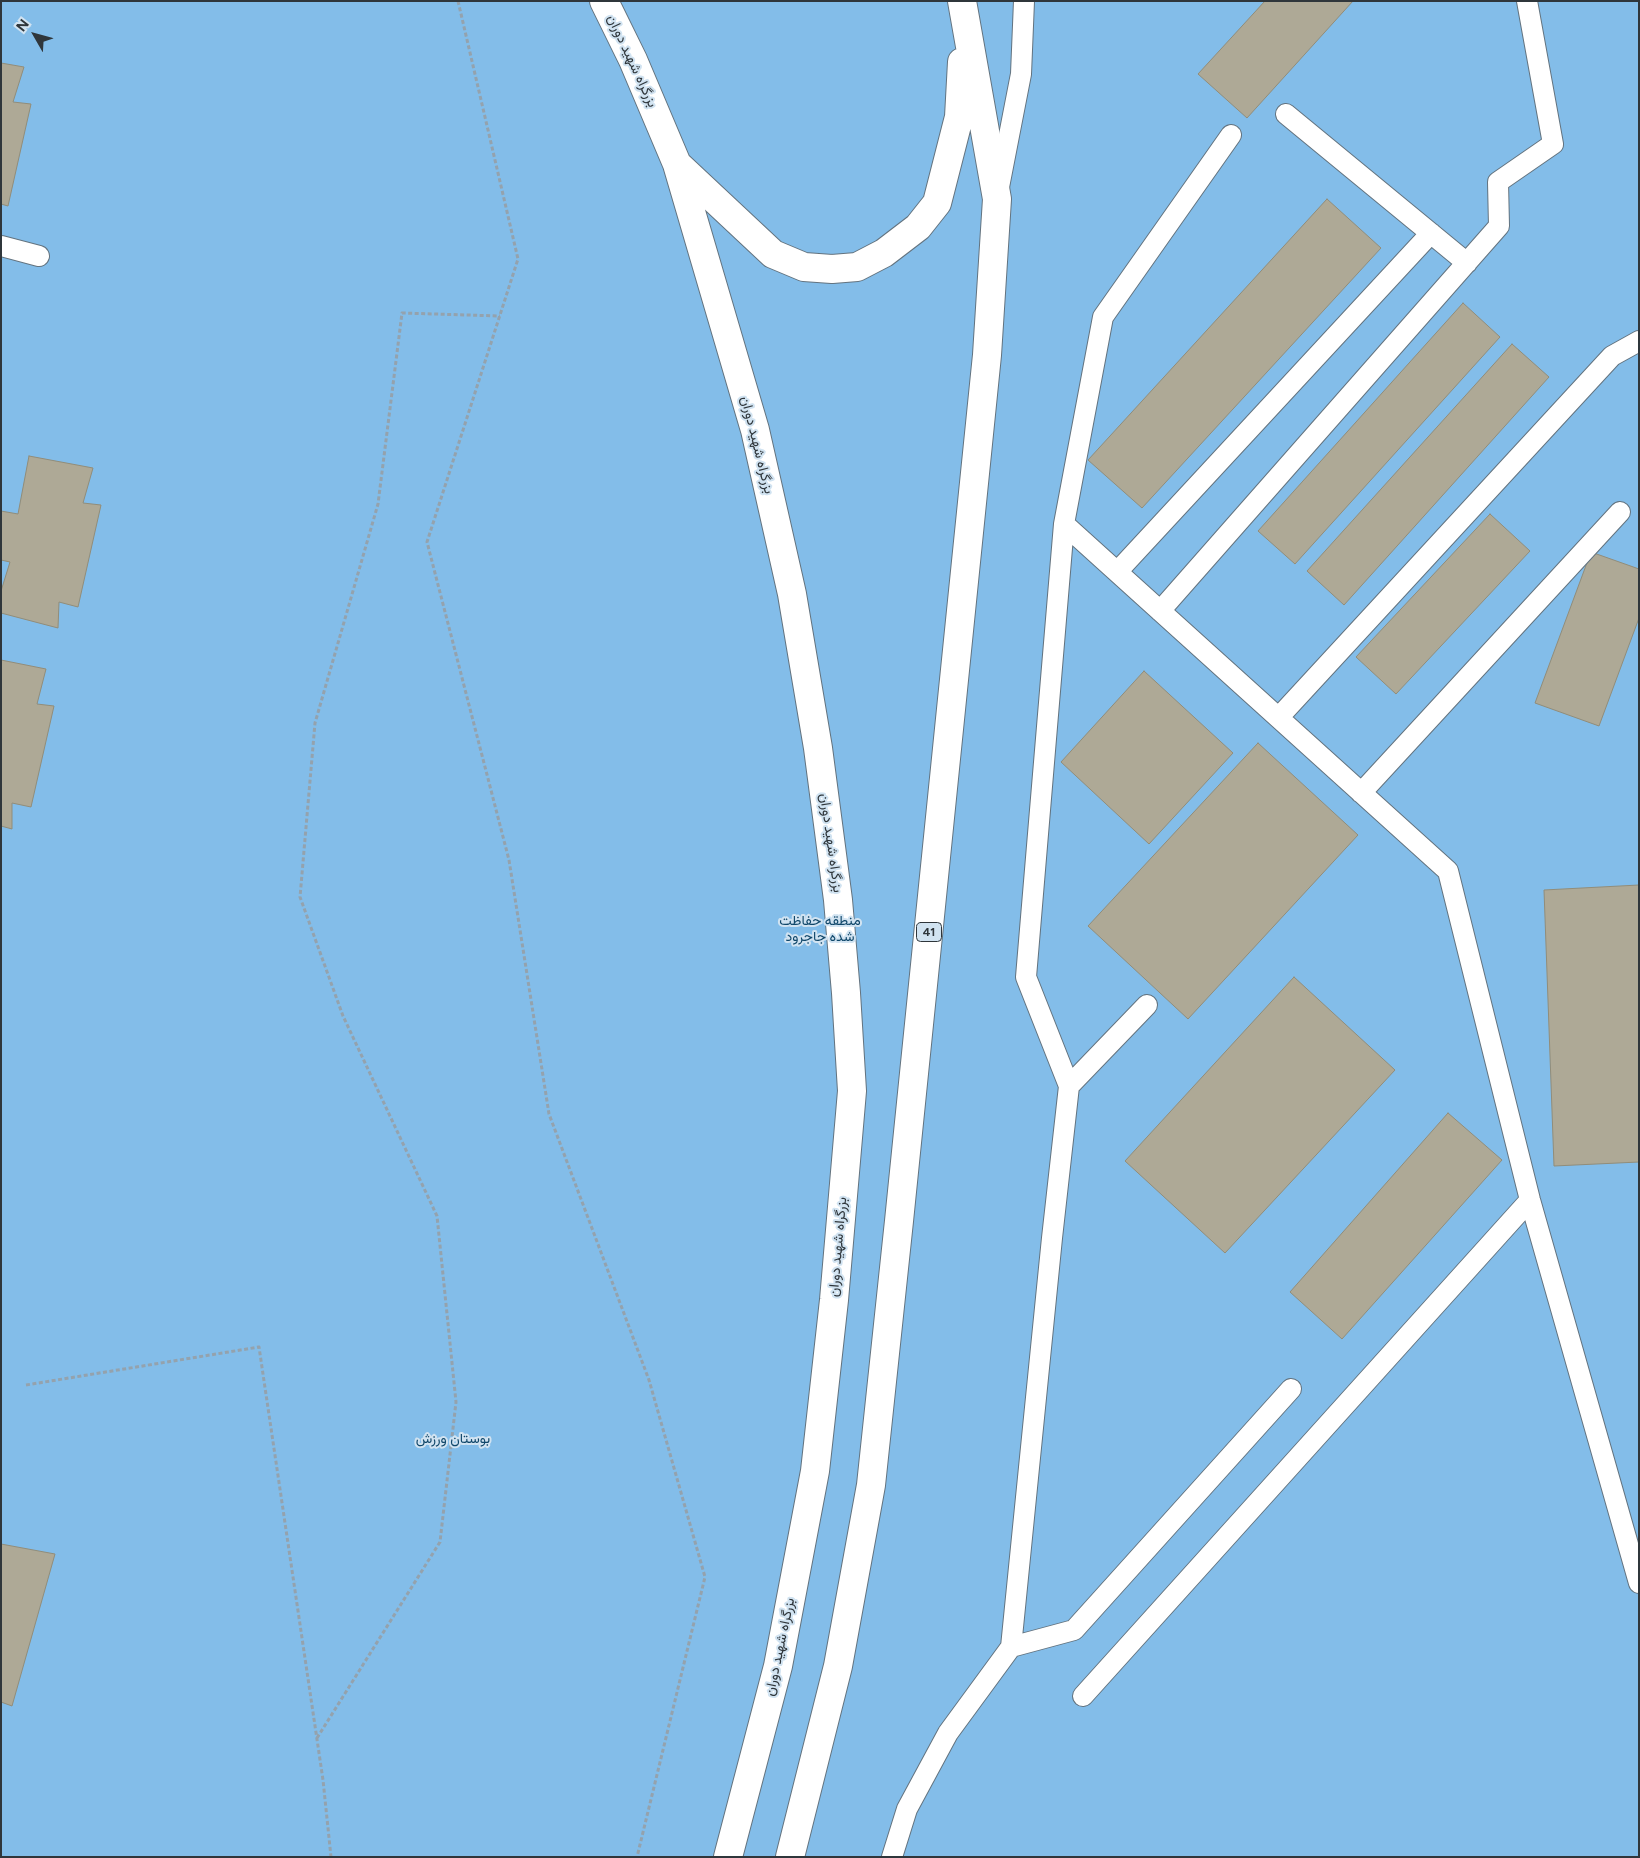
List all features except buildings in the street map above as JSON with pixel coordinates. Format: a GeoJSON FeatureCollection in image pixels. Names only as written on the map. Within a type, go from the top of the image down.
{"type":"FeatureCollection","features":[{"type":"Feature","properties":{"kind":"highway","name":"بزرگراه شهید دوران"},"geometry":{"type":"LineString","coordinates":[[604,1],[633,60],[677,164],[755,430],[792,594],[818,748],[838,900],[852,1091],[834,1300],[815,1471],[778,1666],[728,1857]]}},
{"type":"Feature","properties":{"kind":"highway"},"geometry":{"type":"LineString","coordinates":[[677,164],[773,254],[804,267],[832,269],[857,267],[884,253],[918,227],[937,203],[959,117],[963,7]]}},
{"type":"Feature","properties":{"kind":"highway","name":"41"},"geometry":{"type":"LineString","coordinates":[[790,1857],[838,1666],[871,1485],[987,355],[997,199],[963,7]]}},
{"type":"Feature","properties":{"kind":"lane"},"geometry":{"type":"LineString","coordinates":[[997,199],[1021,74],[1024,1]]}},
{"type":"Feature","properties":{"kind":"lane"},"geometry":{"type":"LineString","coordinates":[[1160,611],[1499,226],[1498,182],[1553,144],[1527,1]]}},
{"type":"Feature","properties":{"kind":"lane"},"geometry":{"type":"LineString","coordinates":[[1286,114],[1467,263]]}},
{"type":"Feature","properties":{"kind":"lane"},"geometry":{"type":"LineString","coordinates":[[892,1857],[907,1809],[948,1733],[1011,1647],[1069,1086],[1026,977],[1064,524],[1103,317],[1231,135]]}},
{"type":"Feature","properties":{"kind":"lane"},"geometry":{"type":"LineString","coordinates":[[1117,572],[1431,233]]}},
{"type":"Feature","properties":{"kind":"lane"},"geometry":{"type":"LineString","coordinates":[[1,246],[39,256]]}},
{"type":"Feature","properties":{"kind":"lane"},"geometry":{"type":"LineString","coordinates":[[1279,717],[1612,356],[1639,342]]}},
{"type":"Feature","properties":{"kind":"lane"},"geometry":{"type":"LineString","coordinates":[[1361,793],[1620,512]]}},
{"type":"Feature","properties":{"kind":"lane"},"geometry":{"type":"LineString","coordinates":[[1064,524],[1448,871],[1530,1200],[1639,1583]]}},
{"type":"Feature","properties":{"kind":"lane"},"geometry":{"type":"LineString","coordinates":[[1069,1086],[1147,1005]]}},
{"type":"Feature","properties":{"kind":"lane"},"geometry":{"type":"LineString","coordinates":[[1084,1696],[1530,1200]]}},
{"type":"Feature","properties":{"kind":"lane"},"geometry":{"type":"LineString","coordinates":[[1011,1647],[1074,1630],[1291,1389]]}},
{"type":"Feature","properties":{"kind":"path"},"geometry":{"type":"LineString","coordinates":[[458,1],[518,259],[427,542],[509,860],[549,1114],[649,1380],[705,1577],[637,1857]]}},
{"type":"Feature","properties":{"kind":"path"},"geometry":{"type":"LineString","coordinates":[[317,1738],[440,1542],[456,1402],[437,1216],[342,1016],[300,897],[315,723],[378,504],[402,313],[500,316]]}},
{"type":"Feature","properties":{"kind":"path"},"geometry":{"type":"LineString","coordinates":[[26,1385],[259,1347],[324,1780],[331,1857]]}},
{"type":"Feature","properties":{"kind":"green space","name":"منطقه حفاظت شده جاجرود"},"geometry":{"type":"Polygon","coordinates":[[[1,1],[1639,1],[1639,1857],[1,1857],[1,1]]]}},
{"type":"Feature","properties":{"kind":"park label","name":"بوستان ورزش"},"geometry":{"type":"Point","coordinates":[453,1439]}}]}
